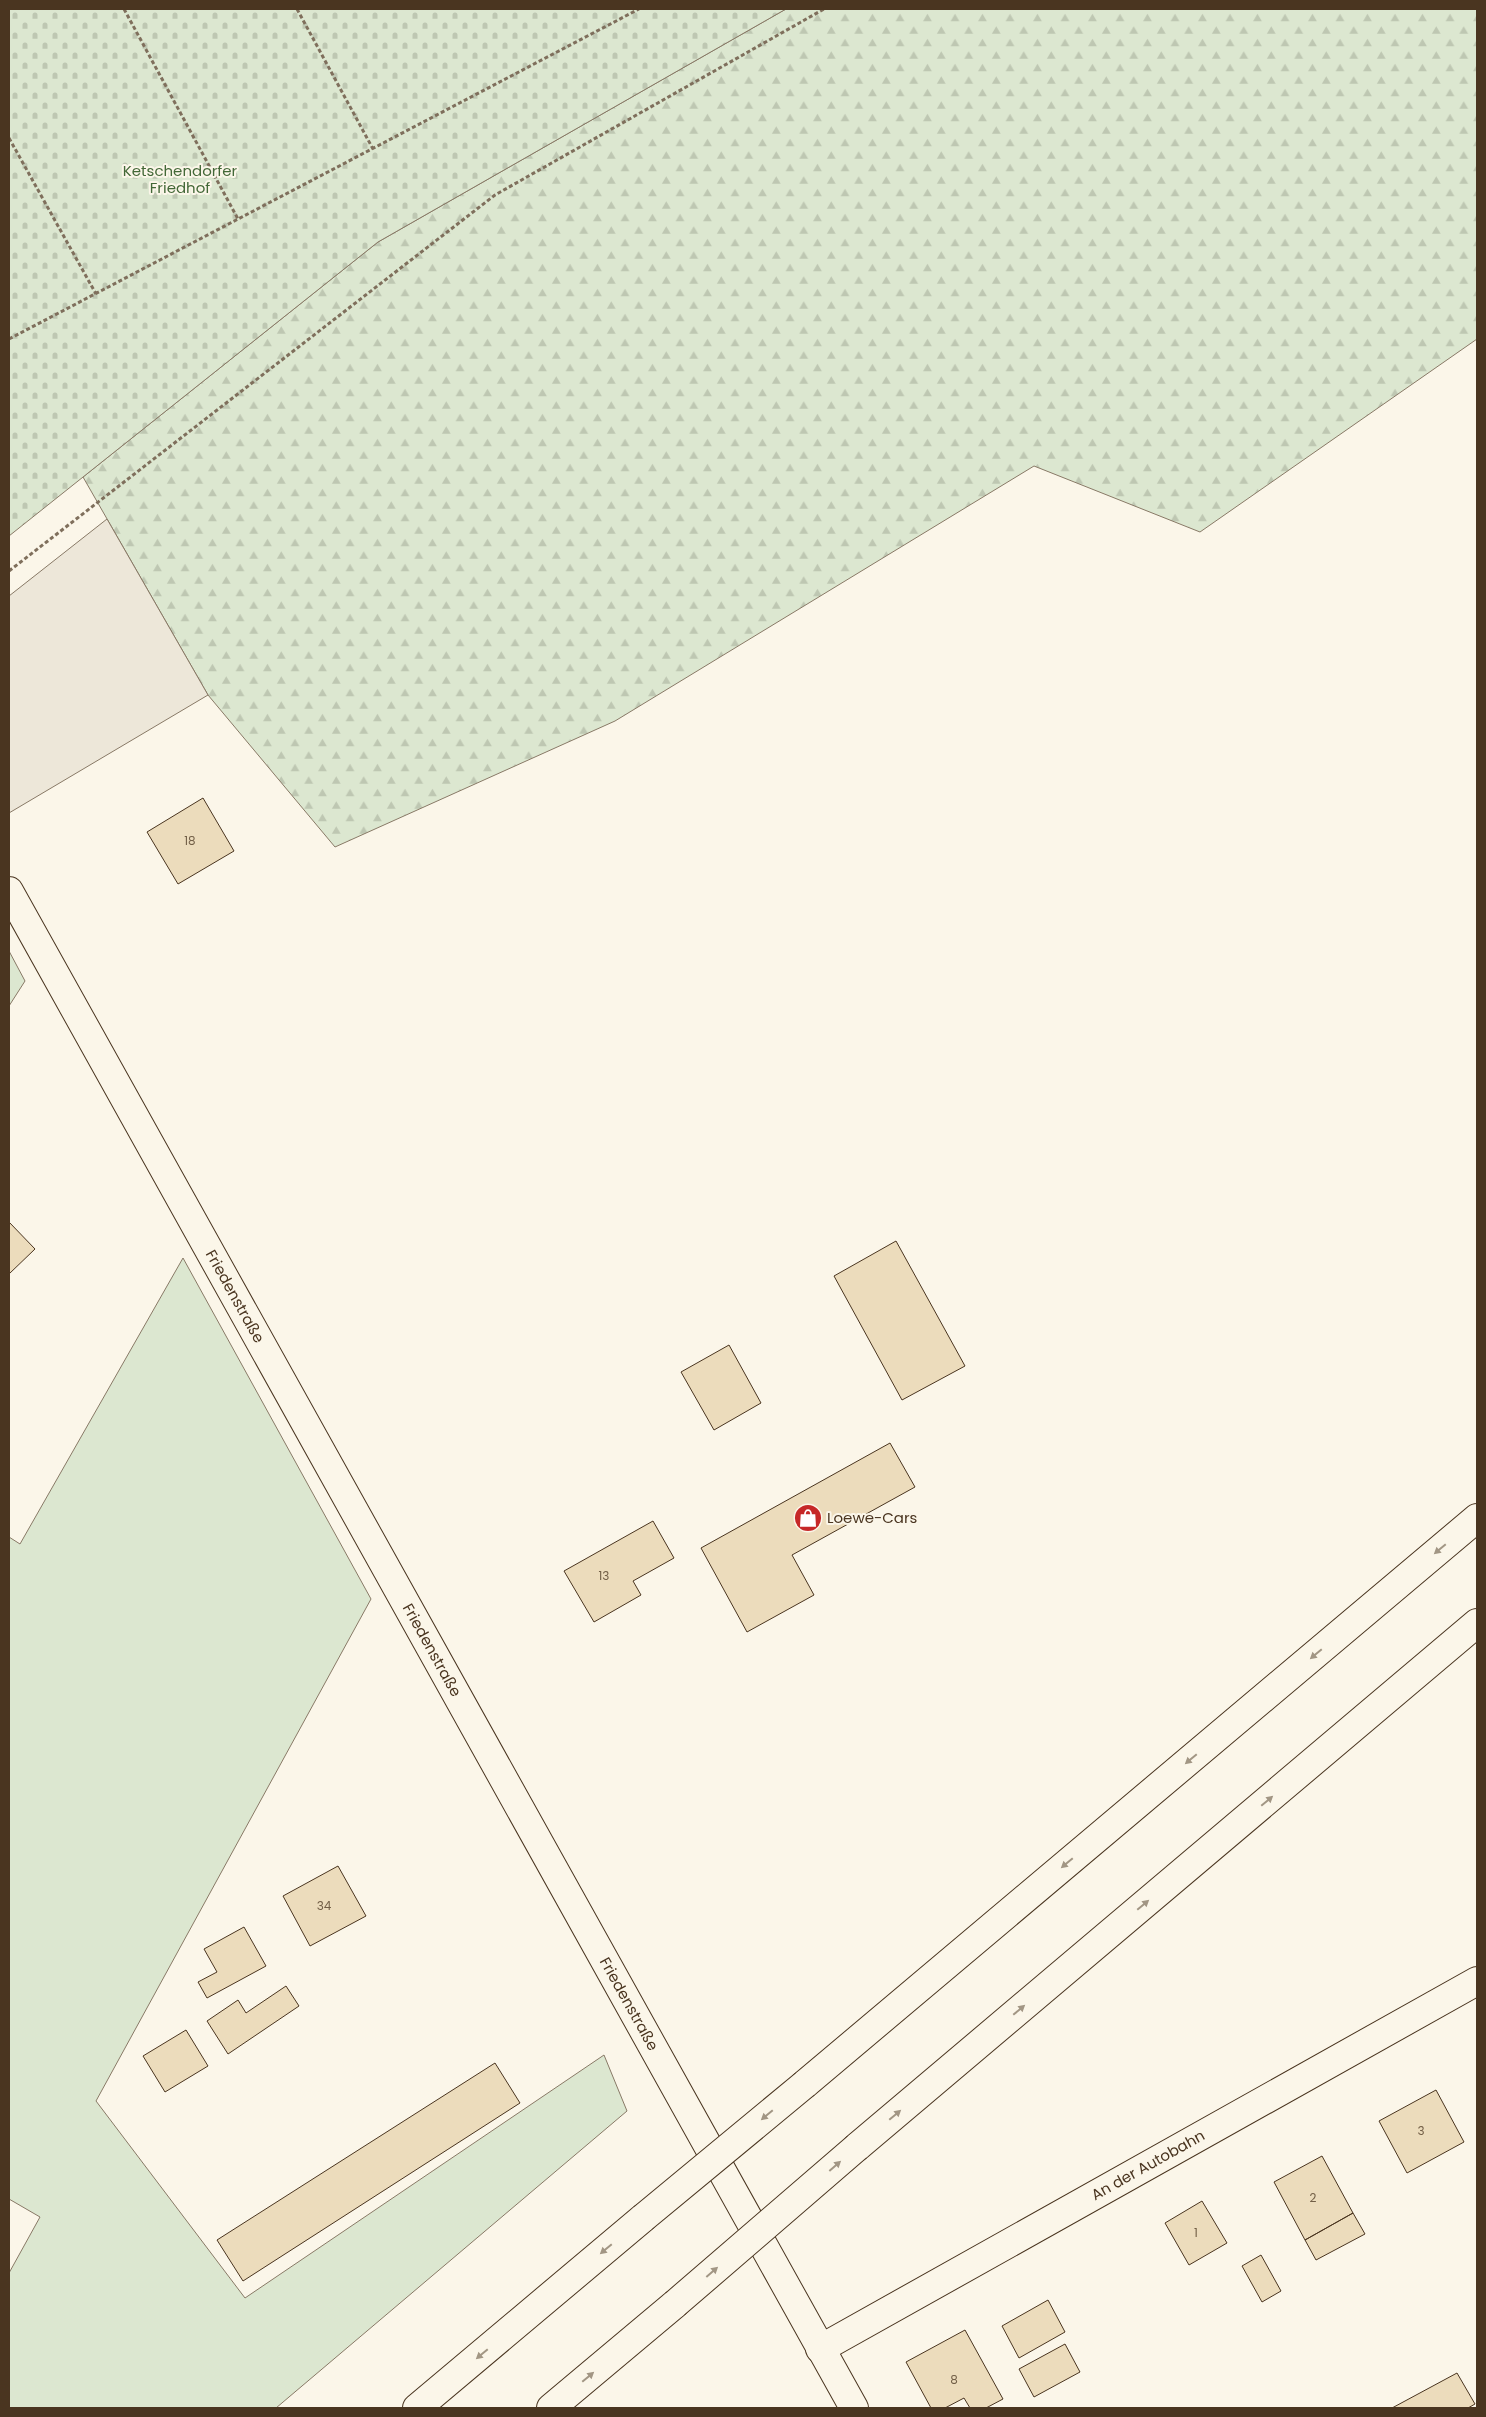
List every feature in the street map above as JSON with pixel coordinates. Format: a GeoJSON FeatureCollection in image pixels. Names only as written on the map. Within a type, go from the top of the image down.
{"type":"FeatureCollection","features":[{"type":"Feature","properties":{"kind":"main road","name":"Friedenstraße"},"geometry":{"type":"LineString","coordinates":[[9,891],[854,2408]]}},
{"type":"Feature","properties":{"kind":"main road"},"geometry":{"type":"LineString","coordinates":[[417,2408],[1477,1518]]}},
{"type":"Feature","properties":{"kind":"main road"},"geometry":{"type":"LineString","coordinates":[[551,2408],[1477,1623]]}},
{"type":"Feature","properties":{"kind":"main road","name":"An der Autobahn"},"geometry":{"type":"LineString","coordinates":[[820,2349],[1477,1981]]}},
{"type":"Feature","properties":{"kind":"path"},"geometry":{"type":"LineString","coordinates":[[124,9],[238,219]]}},
{"type":"Feature","properties":{"kind":"path"},"geometry":{"type":"LineString","coordinates":[[296,9],[372,149]]}},
{"type":"Feature","properties":{"kind":"path"},"geometry":{"type":"LineString","coordinates":[[627,9],[629,14]]}},
{"type":"Feature","properties":{"kind":"path"},"geometry":{"type":"LineString","coordinates":[[9,340],[639,9]]}},
{"type":"Feature","properties":{"kind":"path"},"geometry":{"type":"LineString","coordinates":[[9,571],[495,195],[824,9]]}},
{"type":"Feature","properties":{"kind":"path"},"geometry":{"type":"LineString","coordinates":[[9,138],[96,294]]}},
{"type":"Feature","properties":{"kind":"green space","name":"Ketschendorfer Friedhof"},"geometry":{"type":"Polygon","coordinates":[[[9,9],[786,9],[378,242],[9,536],[9,9]]]}},
{"type":"Feature","properties":{"kind":"green space"},"geometry":{"type":"Polygon","coordinates":[[[786,9],[1477,9],[1477,339],[1200,532],[1034,466],[615,721],[335,847],[208,695],[83,477],[378,242],[786,9]]]}},
{"type":"Feature","properties":{"kind":"green space"},"geometry":{"type":"Polygon","coordinates":[[[9,951],[25,981],[9,1006],[9,951]]]}},
{"type":"Feature","properties":{"kind":"green space"},"geometry":{"type":"Polygon","coordinates":[[[183,1258],[371,1599],[96,2101],[245,2298],[604,2055],[627,2111],[276,2408],[9,2408],[9,2273],[40,2217],[9,2199],[9,1537],[20,1544],[183,1258]]]}},
{"type":"Feature","properties":{"kind":"shaded area"},"geometry":{"type":"Polygon","coordinates":[[[107,519],[208,695],[9,813],[9,596],[107,519]]]}},
{"type":"Feature","properties":{"kind":"building"},"geometry":{"type":"Polygon","coordinates":[[[203,798],[234,851],[178,884],[147,832],[203,798]]]}},
{"type":"Feature","properties":{"kind":"building"},"geometry":{"type":"Polygon","coordinates":[[[9,1222],[35,1249],[9,1274],[9,1222]]]}},
{"type":"Feature","properties":{"kind":"building"},"geometry":{"type":"Polygon","coordinates":[[[896,1241],[965,1366],[902,1400],[834,1276],[896,1241]]]}},
{"type":"Feature","properties":{"kind":"building"},"geometry":{"type":"Polygon","coordinates":[[[729,1345],[761,1403],[714,1430],[681,1372],[729,1345]]]}},
{"type":"Feature","properties":{"kind":"building","name":"Loewe-Cars"},"geometry":{"type":"Polygon","coordinates":[[[890,1443],[915,1487],[792,1555],[814,1595],[747,1632],[701,1548],[890,1443]]]}},
{"type":"Feature","properties":{"kind":"building"},"geometry":{"type":"Polygon","coordinates":[[[653,1521],[674,1558],[633,1581],[641,1595],[594,1622],[564,1571],[653,1521]]]}},
{"type":"Feature","properties":{"kind":"building"},"geometry":{"type":"Polygon","coordinates":[[[338,1866],[366,1916],[310,1946],[283,1896],[338,1866]]]}},
{"type":"Feature","properties":{"kind":"building"},"geometry":{"type":"Polygon","coordinates":[[[244,1927],[266,1966],[207,1998],[198,1982],[217,1972],[204,1949],[244,1927]]]}},
{"type":"Feature","properties":{"kind":"building"},"geometry":{"type":"Polygon","coordinates":[[[286,1986],[299,2006],[228,2054],[207,2021],[238,2000],[246,2013],[286,1986]]]}},
{"type":"Feature","properties":{"kind":"building"},"geometry":{"type":"Polygon","coordinates":[[[186,2030],[208,2066],[165,2092],[143,2056],[186,2030]]]}},
{"type":"Feature","properties":{"kind":"building"},"geometry":{"type":"Polygon","coordinates":[[[495,2063],[520,2103],[243,2281],[217,2240],[495,2063]]]}},
{"type":"Feature","properties":{"kind":"building"},"geometry":{"type":"Polygon","coordinates":[[[1436,2090],[1464,2142],[1407,2173],[1379,2121],[1436,2090]]]}},
{"type":"Feature","properties":{"kind":"building"},"geometry":{"type":"Polygon","coordinates":[[[1322,2156],[1353,2213],[1305,2240],[1274,2182],[1322,2156]]]}},
{"type":"Feature","properties":{"kind":"building"},"geometry":{"type":"Polygon","coordinates":[[[1202,2201],[1227,2243],[1189,2265],[1165,2223],[1202,2201]]]}},
{"type":"Feature","properties":{"kind":"building"},"geometry":{"type":"Polygon","coordinates":[[[1353,2213],[1365,2234],[1316,2260],[1305,2240],[1353,2213]]]}},
{"type":"Feature","properties":{"kind":"building"},"geometry":{"type":"Polygon","coordinates":[[[1261,2255],[1281,2291],[1262,2302],[1242,2266],[1261,2255]]]}},
{"type":"Feature","properties":{"kind":"building"},"geometry":{"type":"Polygon","coordinates":[[[1048,2300],[1065,2332],[1019,2358],[1002,2326],[1048,2300]]]}},
{"type":"Feature","properties":{"kind":"building"},"geometry":{"type":"Polygon","coordinates":[[[965,2330],[1003,2399],[986,2408],[970,2408],[964,2398],[945,2408],[931,2408],[906,2362],[965,2330]]]}},
{"type":"Feature","properties":{"kind":"building"},"geometry":{"type":"Polygon","coordinates":[[[1065,2344],[1080,2372],[1034,2397],[1019,2369],[1065,2344]]]}},
{"type":"Feature","properties":{"kind":"building"},"geometry":{"type":"Polygon","coordinates":[[[1457,2373],[1475,2404],[1468,2408],[1392,2408],[1457,2373]]]}},
{"type":"Feature","properties":{"kind":"place","name":"Loewe-Cars"},"geometry":{"type":"Point","coordinates":[808,1518]}}]}
